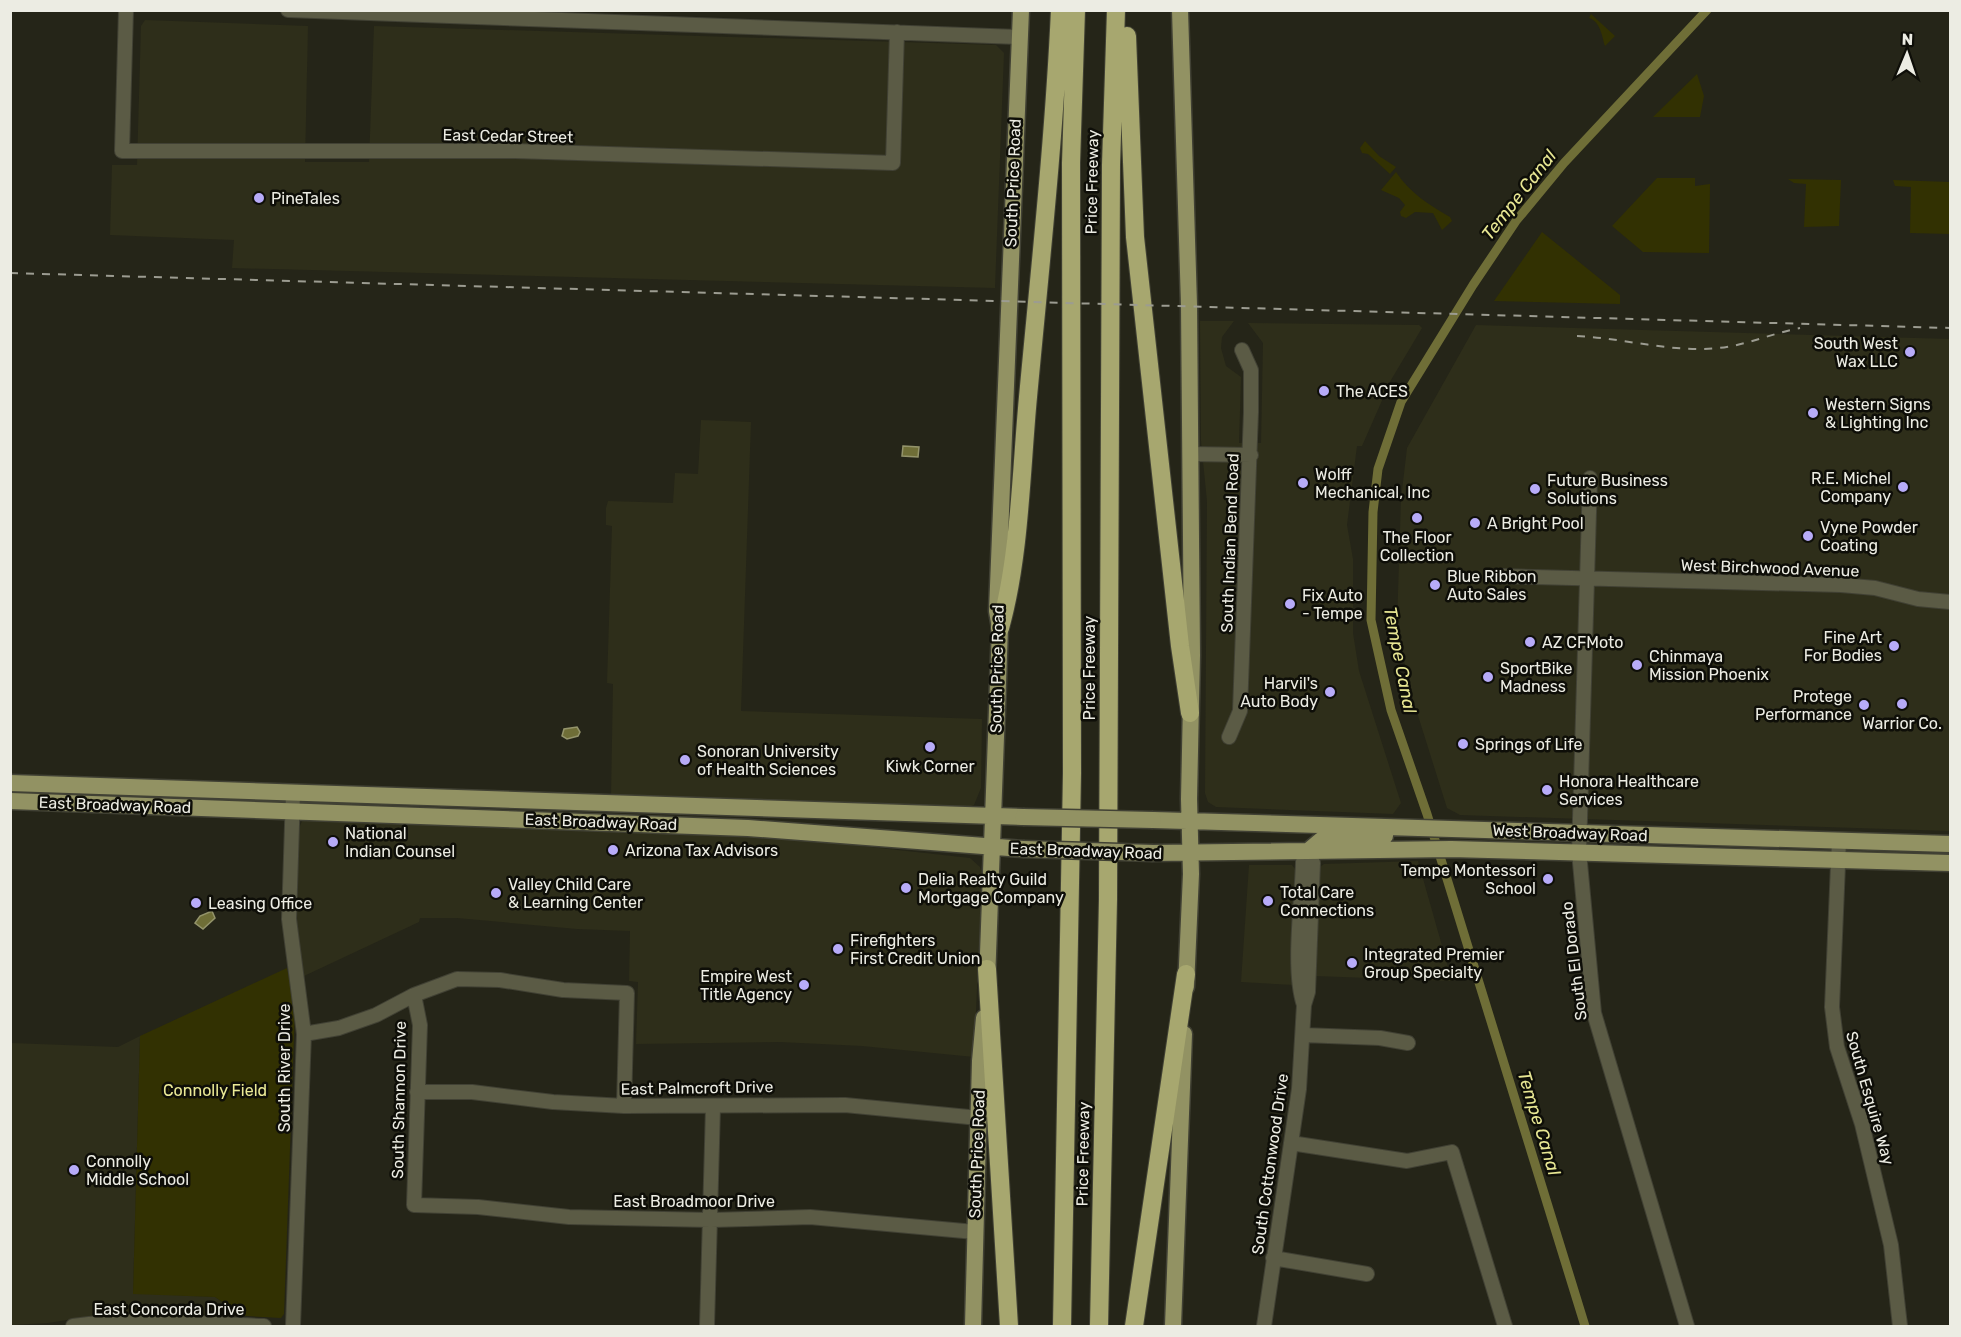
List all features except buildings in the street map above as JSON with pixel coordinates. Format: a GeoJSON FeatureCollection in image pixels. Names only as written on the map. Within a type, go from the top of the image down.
{"type":"FeatureCollection","features":[{"type":"Feature","properties":{"kind":"highway"},"geometry":{"type":"LineString","coordinates":[[1000,628],[1009,597],[1051,153],[1060,10]]}},
{"type":"Feature","properties":{"kind":"highway","name":"Price Freeway"},"geometry":{"type":"LineString","coordinates":[[1062,1326],[1072,773],[1071,163],[1076,10]]}},
{"type":"Feature","properties":{"kind":"highway","name":"Price Freeway"},"geometry":{"type":"LineString","coordinates":[[1099,1326],[1108,899],[1111,177],[1116,10]]}},
{"type":"Feature","properties":{"kind":"highway"},"geometry":{"type":"LineString","coordinates":[[1128,10],[1128,102],[1136,248],[1180,646],[1190,713]]}},
{"type":"Feature","properties":{"kind":"highway"},"geometry":{"type":"LineString","coordinates":[[987,969],[1009,1326]]}},
{"type":"Feature","properties":{"kind":"highway"},"geometry":{"type":"LineString","coordinates":[[1134,1326],[1186,974]]}},
{"type":"Feature","properties":{"kind":"main road","name":"South Price Road"},"geometry":{"type":"LineString","coordinates":[[973,1326],[979,1118],[1000,628],[997,611],[1021,10]]}},
{"type":"Feature","properties":{"kind":"main road"},"geometry":{"type":"LineString","coordinates":[[1173,1326],[1190,854],[1192,655],[1187,231],[1180,10]]}},
{"type":"Feature","properties":{"kind":"main road","name":"East Broadway Road"},"geometry":{"type":"LineString","coordinates":[[10,783],[1189,821]]}},
{"type":"Feature","properties":{"kind":"main road","name":"East Broadway Road"},"geometry":{"type":"LineString","coordinates":[[10,801],[748,828],[990,848],[1190,854]]}},
{"type":"Feature","properties":{"kind":"main road"},"geometry":{"type":"LineString","coordinates":[[619,823],[620,804]]}},
{"type":"Feature","properties":{"kind":"main road"},"geometry":{"type":"LineString","coordinates":[[748,808],[748,828]]}},
{"type":"Feature","properties":{"kind":"main road","name":"West Broadway Road"},"geometry":{"type":"LineString","coordinates":[[1189,821],[1950,844]]}},
{"type":"Feature","properties":{"kind":"main road"},"geometry":{"type":"LineString","coordinates":[[1308,851],[1321,840],[1377,837],[1407,832],[1414,827]]}},
{"type":"Feature","properties":{"kind":"main road","name":"West Broadway Road"},"geometry":{"type":"LineString","coordinates":[[1190,854],[1451,849],[1950,863]]}},
{"type":"Feature","properties":{"kind":"street","name":"East Cedar Street"},"geometry":{"type":"LineString","coordinates":[[126,10],[122,151],[515,151],[894,163],[897,32]]}},
{"type":"Feature","properties":{"kind":"street"},"geometry":{"type":"LineString","coordinates":[[288,10],[506,14],[1019,37]]}},
{"type":"Feature","properties":{"kind":"street","name":"South Indian Bend Road"},"geometry":{"type":"LineString","coordinates":[[1229,737],[1240,711],[1251,455],[1251,370],[1242,350]]}},
{"type":"Feature","properties":{"kind":"street"},"geometry":{"type":"LineString","coordinates":[[1190,454],[1251,455]]}},
{"type":"Feature","properties":{"kind":"street","name":"South El Dorado"},"geometry":{"type":"LineString","coordinates":[[1590,478],[1579,852],[1594,1013],[1687,1326]]}},
{"type":"Feature","properties":{"kind":"street","name":"West Birchwood Avenue"},"geometry":{"type":"LineString","coordinates":[[1500,576],[1841,585],[1875,588],[1918,599],[1950,602]]}},
{"type":"Feature","properties":{"kind":"street","name":"South River Drive"},"geometry":{"type":"LineString","coordinates":[[292,1326],[304,1034],[289,920],[293,793]]}},
{"type":"Feature","properties":{"kind":"street","name":"South Esquire Way"},"geometry":{"type":"LineString","coordinates":[[1839,841],[1832,1007],[1834,1032],[1862,1124],[1891,1245],[1900,1326]]}},
{"type":"Feature","properties":{"kind":"street","name":"South Cottonwood Drive"},"geometry":{"type":"LineString","coordinates":[[1304,1005],[1299,991],[1303,862],[1308,851]]}},
{"type":"Feature","properties":{"kind":"street","name":"South Cottonwood Drive"},"geometry":{"type":"LineString","coordinates":[[1264,1326],[1299,1089],[1304,1005],[1308,992],[1313,863],[1308,851]]}},
{"type":"Feature","properties":{"kind":"street"},"geometry":{"type":"LineString","coordinates":[[1301,920],[1311,936]]}},
{"type":"Feature","properties":{"kind":"street"},"geometry":{"type":"LineString","coordinates":[[304,1034],[339,1028],[376,1015],[414,995],[457,979],[500,980],[563,990],[627,993],[624,1106]]}},
{"type":"Feature","properties":{"kind":"street","name":"South Shannon Drive"},"geometry":{"type":"LineString","coordinates":[[414,995],[420,1025],[414,1205]]}},
{"type":"Feature","properties":{"kind":"street"},"geometry":{"type":"LineString","coordinates":[[1302,1035],[1380,1038],[1408,1044]]}},
{"type":"Feature","properties":{"kind":"street","name":"East Palmcroft Drive"},"geometry":{"type":"LineString","coordinates":[[417,1092],[472,1092],[553,1102],[624,1106],[713,1107],[791,1103],[845,1105],[979,1118]]}},
{"type":"Feature","properties":{"kind":"street"},"geometry":{"type":"LineString","coordinates":[[707,1326],[713,1107]]}},
{"type":"Feature","properties":{"kind":"street"},"geometry":{"type":"LineString","coordinates":[[1291,1143],[1407,1161],[1452,1152],[1505,1326]]}},
{"type":"Feature","properties":{"kind":"street","name":"East Broadmoor Drive"},"geometry":{"type":"LineString","coordinates":[[414,1205],[478,1207],[569,1217],[711,1220],[810,1217],[975,1232]]}},
{"type":"Feature","properties":{"kind":"street"},"geometry":{"type":"LineString","coordinates":[[1273,1258],[1367,1274]]}},
{"type":"Feature","properties":{"kind":"street","name":"East Concorda Drive"},"geometry":{"type":"LineString","coordinates":[[73,1326],[129,1322],[264,1326]]}},
{"type":"Feature","properties":{"kind":"shaded area"},"geometry":{"type":"Polygon","coordinates":[[[145,20],[308,26],[305,162],[369,162],[374,26],[996,45],[1004,53],[995,288],[232,268],[234,240],[110,235],[112,165],[137,165],[141,26],[145,20]]]}},
{"type":"Feature","properties":{"kind":"shaded area"},"geometry":{"type":"Polygon","coordinates":[[[1200,321],[1234,321],[1222,337],[1221,348],[1226,366],[1241,377],[1239,443],[1261,443],[1263,343],[1248,323],[1419,325],[1422,328],[1391,380],[1362,446],[1357,446],[1347,525],[1353,559],[1353,633],[1359,671],[1401,803],[1393,814],[1216,807],[1208,802],[1205,793],[1207,501],[1201,441],[1200,321]]]}},
{"type":"Feature","properties":{"kind":"shaded area"},"geometry":{"type":"Polygon","coordinates":[[[1476,325],[1950,339],[1950,831],[1460,815],[1447,808],[1410,690],[1397,625],[1401,499],[1407,448],[1476,325]]]}},
{"type":"Feature","properties":{"kind":"shaded area"},"geometry":{"type":"Polygon","coordinates":[[[701,420],[751,422],[741,711],[982,719],[981,788],[974,805],[969,807],[611,796],[613,684],[607,683],[612,526],[606,525],[606,508],[608,501],[673,503],[675,473],[698,474],[701,420]]]}},
{"type":"Feature","properties":{"kind":"shaded area"},"geometry":{"type":"Polygon","coordinates":[[[903,446],[919,447],[918,457],[902,456],[903,446]]]}},
{"type":"Feature","properties":{"kind":"shaded area"},"geometry":{"type":"Polygon","coordinates":[[[577,727],[580,732],[578,736],[567,739],[562,736],[564,729],[577,727]]]}},
{"type":"Feature","properties":{"kind":"shaded area"},"geometry":{"type":"Polygon","coordinates":[[[303,819],[645,830],[738,837],[762,835],[970,858],[980,867],[982,874],[974,1057],[862,1046],[780,1042],[636,1044],[638,982],[629,981],[630,931],[577,929],[457,918],[420,918],[419,922],[304,976],[296,921],[299,828],[303,819]]]}},
{"type":"Feature","properties":{"kind":"shaded area"},"geometry":{"type":"Polygon","coordinates":[[[1418,861],[1452,981],[1314,976],[1320,867],[1324,864],[1418,861]]]}},
{"type":"Feature","properties":{"kind":"shaded area"},"geometry":{"type":"Polygon","coordinates":[[[1249,865],[1292,865],[1297,872],[1294,985],[1241,982],[1249,865]]]}},
{"type":"Feature","properties":{"kind":"shaded area"},"geometry":{"type":"Polygon","coordinates":[[[212,911],[215,918],[203,929],[195,923],[200,916],[212,911]]]}},
{"type":"Feature","properties":{"kind":"shaded area","name":"Connolly Middle School"},"geometry":{"type":"Polygon","coordinates":[[[140,1036],[133,1293],[215,1297],[227,1305],[230,1315],[117,1312],[48,1323],[11,1325],[11,1043],[118,1047],[140,1036]]]}},
{"type":"Feature","properties":{"kind":"green space"},"geometry":{"type":"Polygon","coordinates":[[[1591,14],[1615,36],[1605,46],[1599,26],[1589,18],[1591,14]]]}},
{"type":"Feature","properties":{"kind":"green space"},"geometry":{"type":"Polygon","coordinates":[[[1697,74],[1704,96],[1700,117],[1653,117],[1697,74]]]}},
{"type":"Feature","properties":{"kind":"green space"},"geometry":{"type":"Polygon","coordinates":[[[1365,141],[1379,156],[1396,167],[1390,174],[1368,154],[1362,153],[1360,148],[1365,141]]]}},
{"type":"Feature","properties":{"kind":"green space"},"geometry":{"type":"Polygon","coordinates":[[[1396,172],[1414,192],[1450,217],[1452,221],[1442,230],[1433,213],[1415,212],[1406,218],[1401,216],[1400,212],[1405,205],[1399,198],[1381,190],[1396,172]]]}},
{"type":"Feature","properties":{"kind":"green space"},"geometry":{"type":"Polygon","coordinates":[[[1657,178],[1695,178],[1695,186],[1710,184],[1709,253],[1643,252],[1612,226],[1657,178]]]}},
{"type":"Feature","properties":{"kind":"green space"},"geometry":{"type":"Polygon","coordinates":[[[1788,179],[1841,180],[1839,226],[1804,227],[1806,184],[1794,183],[1788,179]]]}},
{"type":"Feature","properties":{"kind":"green space"},"geometry":{"type":"Polygon","coordinates":[[[1893,180],[1950,182],[1950,234],[1910,233],[1911,187],[1895,186],[1893,180]]]}},
{"type":"Feature","properties":{"kind":"green space"},"geometry":{"type":"Polygon","coordinates":[[[1542,232],[1620,295],[1620,304],[1494,301],[1542,232]]]}},
{"type":"Feature","properties":{"kind":"green space","name":"Connolly Field"},"geometry":{"type":"Polygon","coordinates":[[[287,968],[295,1009],[284,1314],[281,1318],[230,1315],[227,1305],[215,1297],[133,1294],[140,1036],[287,968]]]}},
{"type":"Feature","properties":{"kind":"waterway","name":"Tempe Canal"},"geometry":{"type":"LineString","coordinates":[[1585,1326],[1427,814],[1391,710],[1371,620],[1373,512],[1378,469],[1401,402],[1473,285],[1516,221],[1564,163],[1707,10]]}},
{"type":"Feature","properties":{"kind":"railway"},"geometry":{"type":"LineString","coordinates":[[10,273],[1950,328]]}},
{"type":"Feature","properties":{"kind":"railway"},"geometry":{"type":"LineString","coordinates":[[1577,336],[1683,349],[1701,349],[1740,344],[1800,328]]}},
{"type":"Feature","properties":{"kind":"place","name":"PineTales"},"geometry":{"type":"Point","coordinates":[259,198]}},
{"type":"Feature","properties":{"kind":"place","name":"South West Wax LLC"},"geometry":{"type":"Point","coordinates":[1910,352]}},
{"type":"Feature","properties":{"kind":"place","name":"The ACES"},"geometry":{"type":"Point","coordinates":[1324,391]}},
{"type":"Feature","properties":{"kind":"place","name":"Western Signs & Lighting Inc"},"geometry":{"type":"Point","coordinates":[1813,413]}},
{"type":"Feature","properties":{"kind":"place","name":"Wolff Mechanical, Inc"},"geometry":{"type":"Point","coordinates":[1303,483]}},
{"type":"Feature","properties":{"kind":"place","name":"R.E. Michel Company"},"geometry":{"type":"Point","coordinates":[1903,487]}},
{"type":"Feature","properties":{"kind":"place","name":"Future Business Solutions"},"geometry":{"type":"Point","coordinates":[1535,489]}},
{"type":"Feature","properties":{"kind":"place","name":"The Floor Collection"},"geometry":{"type":"Point","coordinates":[1417,518]}},
{"type":"Feature","properties":{"kind":"place","name":"A Bright Pool"},"geometry":{"type":"Point","coordinates":[1475,523]}},
{"type":"Feature","properties":{"kind":"place","name":"Vyne Powder Coating"},"geometry":{"type":"Point","coordinates":[1808,536]}},
{"type":"Feature","properties":{"kind":"place","name":"Blue Ribbon Auto Sales"},"geometry":{"type":"Point","coordinates":[1435,585]}},
{"type":"Feature","properties":{"kind":"place","name":"Fix Auto - Tempe"},"geometry":{"type":"Point","coordinates":[1290,604]}},
{"type":"Feature","properties":{"kind":"place","name":"AZ CFMoto"},"geometry":{"type":"Point","coordinates":[1530,642]}},
{"type":"Feature","properties":{"kind":"place","name":"Fine Art For Bodies"},"geometry":{"type":"Point","coordinates":[1894,646]}},
{"type":"Feature","properties":{"kind":"place","name":"Chinmaya Mission Phoenix"},"geometry":{"type":"Point","coordinates":[1637,665]}},
{"type":"Feature","properties":{"kind":"place","name":"SportBike Madness"},"geometry":{"type":"Point","coordinates":[1488,677]}},
{"type":"Feature","properties":{"kind":"place","name":"Harvil's Auto Body"},"geometry":{"type":"Point","coordinates":[1330,692]}},
{"type":"Feature","properties":{"kind":"place","name":"Warrior Co."},"geometry":{"type":"Point","coordinates":[1902,704]}},
{"type":"Feature","properties":{"kind":"place","name":"Protege Performance"},"geometry":{"type":"Point","coordinates":[1864,705]}},
{"type":"Feature","properties":{"kind":"place","name":"Springs of Life"},"geometry":{"type":"Point","coordinates":[1463,744]}},
{"type":"Feature","properties":{"kind":"place","name":"Kiwk Corner"},"geometry":{"type":"Point","coordinates":[930,747]}},
{"type":"Feature","properties":{"kind":"place","name":"Sonoran University of Health Sciences"},"geometry":{"type":"Point","coordinates":[685,760]}},
{"type":"Feature","properties":{"kind":"place","name":"Honora Healthcare Services"},"geometry":{"type":"Point","coordinates":[1547,790]}},
{"type":"Feature","properties":{"kind":"place","name":"National Indian Counsel"},"geometry":{"type":"Point","coordinates":[333,842]}},
{"type":"Feature","properties":{"kind":"place","name":"Arizona Tax Advisors"},"geometry":{"type":"Point","coordinates":[613,850]}},
{"type":"Feature","properties":{"kind":"place","name":"Tempe Montessori School"},"geometry":{"type":"Point","coordinates":[1548,879]}},
{"type":"Feature","properties":{"kind":"place","name":"Delia Realty Guild Mortgage Company"},"geometry":{"type":"Point","coordinates":[906,888]}},
{"type":"Feature","properties":{"kind":"place","name":"Valley Child Care & Learning Center"},"geometry":{"type":"Point","coordinates":[496,893]}},
{"type":"Feature","properties":{"kind":"place","name":"Total Care Connections"},"geometry":{"type":"Point","coordinates":[1268,901]}},
{"type":"Feature","properties":{"kind":"place","name":"Leasing Office"},"geometry":{"type":"Point","coordinates":[196,903]}},
{"type":"Feature","properties":{"kind":"place","name":"Firefighters First Credit Union"},"geometry":{"type":"Point","coordinates":[838,949]}},
{"type":"Feature","properties":{"kind":"place","name":"Integrated Premier Group Specialty"},"geometry":{"type":"Point","coordinates":[1352,963]}},
{"type":"Feature","properties":{"kind":"place","name":"Empire West Title Agency"},"geometry":{"type":"Point","coordinates":[804,985]}},
{"type":"Feature","properties":{"kind":"place","name":"Connolly Middle School"},"geometry":{"type":"Point","coordinates":[74,1170]}}]}
